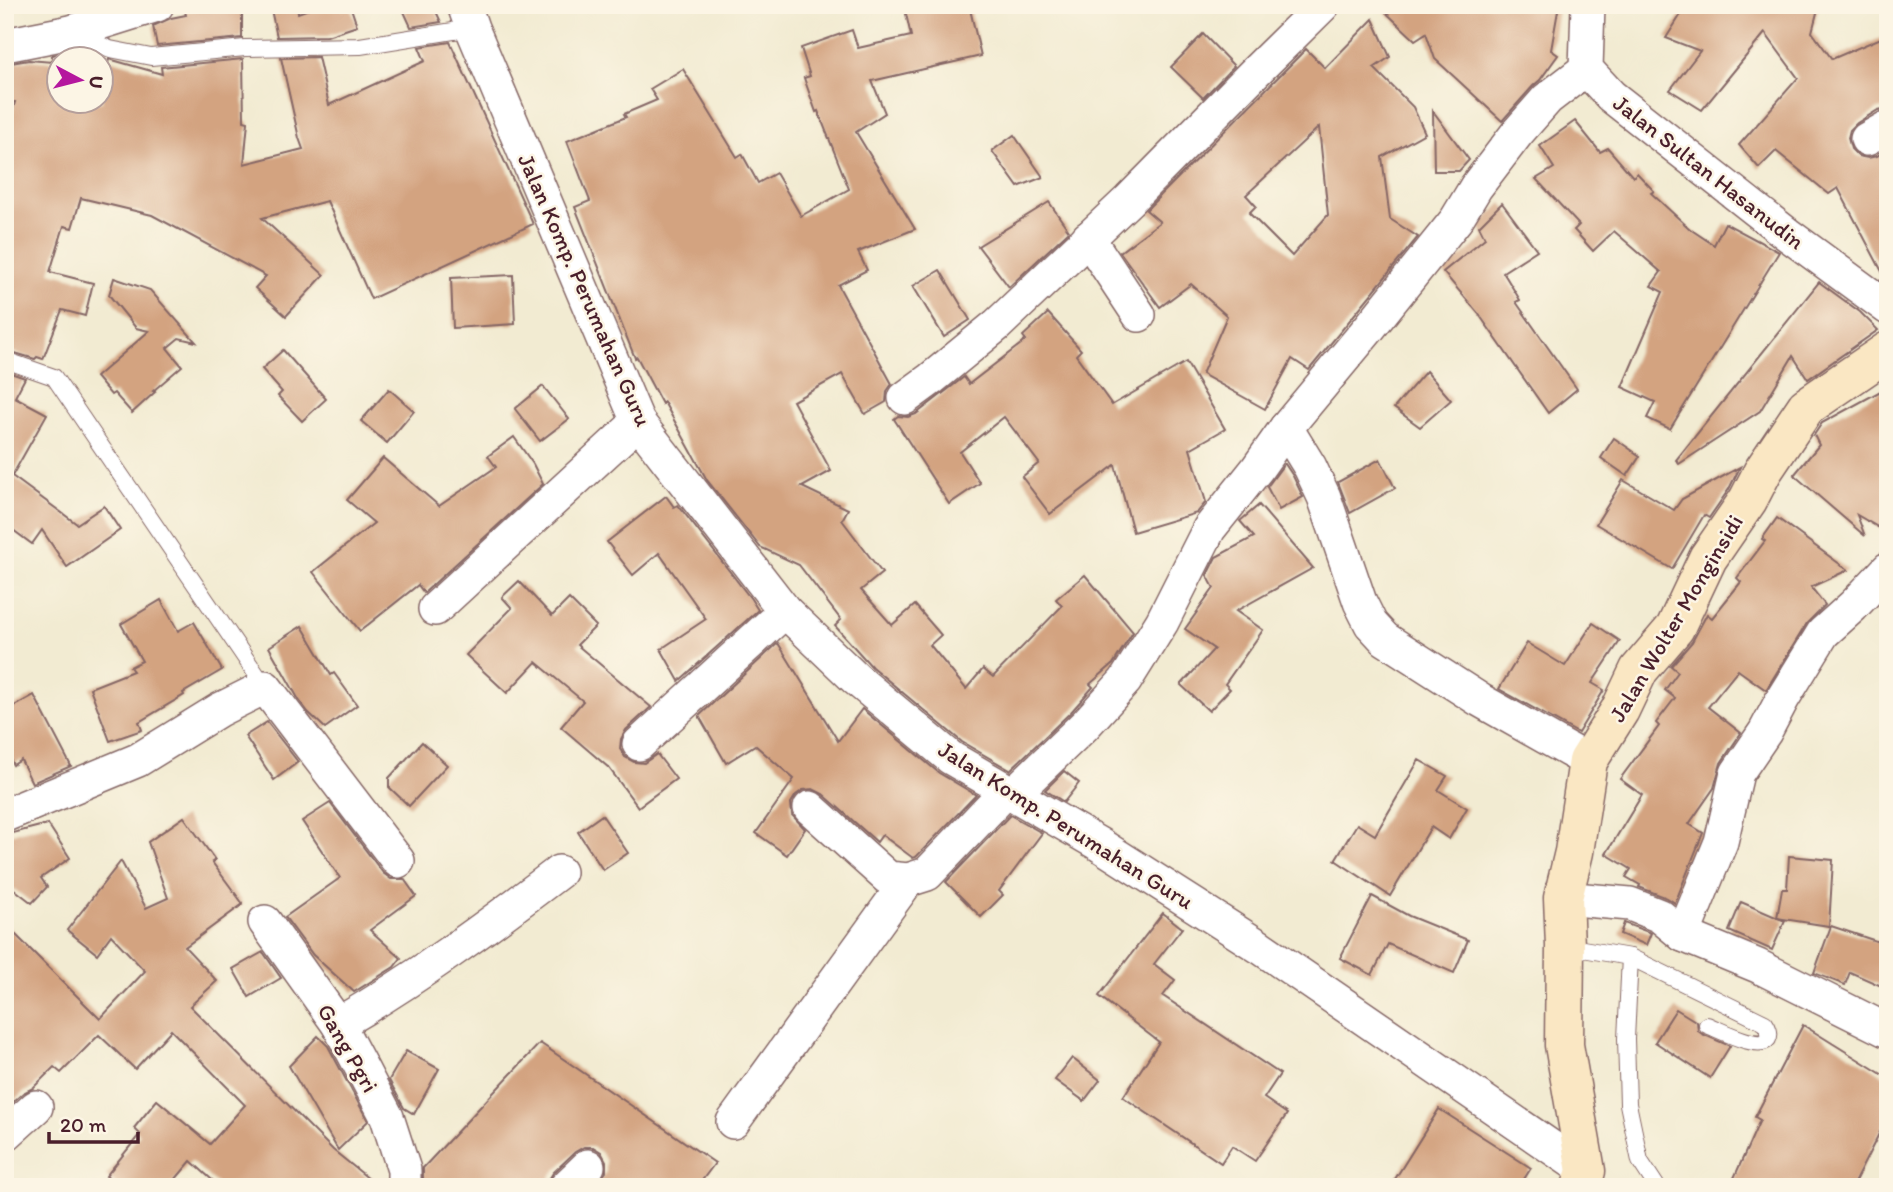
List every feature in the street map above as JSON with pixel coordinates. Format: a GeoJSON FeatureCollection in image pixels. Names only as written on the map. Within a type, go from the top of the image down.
{"type":"FeatureCollection","features":[{"type":"Feature","properties":{"kind":"main road","name":"Jalan Wolter Monginsidi"},"geometry":{"type":"LineString","coordinates":[[1583,1179],[1564,1045],[1563,898],[1574,852],[1588,761],[1620,710],[1639,670],[1675,628],[1708,558],[1806,407],[1888,351]]}},
{"type":"Feature","properties":{"kind":"street"},"geometry":{"type":"LineString","coordinates":[[5,45],[71,32],[157,5]]}},
{"type":"Feature","properties":{"kind":"street"},"geometry":{"type":"LineString","coordinates":[[905,398],[997,325],[1129,200],[1324,5]]}},
{"type":"Feature","properties":{"kind":"street"},"geometry":{"type":"LineString","coordinates":[[810,808],[888,877],[908,880],[927,874],[1010,792],[1085,725],[1125,681],[1162,622],[1209,529],[1286,428],[1456,220],[1476,187],[1518,132],[1547,99],[1586,69],[1588,5]]}},
{"type":"Feature","properties":{"kind":"street","name":"Jalan Komp. Perumahan Guru"},"geometry":{"type":"LineString","coordinates":[[468,17],[638,422],[785,611],[856,679],[951,758],[1097,842],[1260,947],[1583,1179]]}},
{"type":"Feature","properties":{"kind":"street","name":"Jalan Sultan Hasanudin"},"geometry":{"type":"LineString","coordinates":[[1586,69],[1611,96],[1787,234],[1888,308]]}},
{"type":"Feature","properties":{"kind":"street"},"geometry":{"type":"LineString","coordinates":[[1088,238],[1139,315]]}},
{"type":"Feature","properties":{"kind":"street"},"geometry":{"type":"LineString","coordinates":[[435,609],[638,422]]}},
{"type":"Feature","properties":{"kind":"street"},"geometry":{"type":"LineString","coordinates":[[1286,428],[1310,467],[1324,497],[1360,603],[1371,624],[1385,639],[1480,700],[1588,761]]}},
{"type":"Feature","properties":{"kind":"street"},"geometry":{"type":"LineString","coordinates":[[1683,934],[1721,842],[1737,774],[1823,633],[1853,607],[1888,569]]}},
{"type":"Feature","properties":{"kind":"street"},"geometry":{"type":"LineString","coordinates":[[639,744],[785,611]]}},
{"type":"Feature","properties":{"kind":"street"},"geometry":{"type":"LineString","coordinates":[[5,815],[138,760],[219,710],[265,687],[398,861]]}},
{"type":"Feature","properties":{"kind":"street"},"geometry":{"type":"LineString","coordinates":[[338,1024],[456,949],[559,872]]}},
{"type":"Feature","properties":{"kind":"street"},"geometry":{"type":"LineString","coordinates":[[733,1122],[908,880]]}},
{"type":"Feature","properties":{"kind":"street"},"geometry":{"type":"LineString","coordinates":[[1563,898],[1630,904],[1660,916],[1683,934],[1758,966],[1888,1031]]}},
{"type":"Feature","properties":{"kind":"street","name":"Gang Pgri"},"geometry":{"type":"LineString","coordinates":[[265,922],[338,1024],[387,1117],[404,1170],[404,1187]]}},
{"type":"Feature","properties":{"kind":"street"},"geometry":{"type":"LineString","coordinates":[[5,1135],[36,1107]]}},
{"type":"Feature","properties":{"kind":"lane"},"geometry":{"type":"LineString","coordinates":[[71,32],[110,49],[151,57],[245,48],[360,46],[468,17]]}},
{"type":"Feature","properties":{"kind":"lane"},"geometry":{"type":"LineString","coordinates":[[5,360],[54,377],[265,687]]}},
{"type":"Feature","properties":{"kind":"lane"},"geometry":{"type":"LineString","coordinates":[[1565,946],[1630,957],[1765,1023],[1769,1036],[1768,1040],[1762,1043],[1753,1043],[1707,1025]]}},
{"type":"Feature","properties":{"kind":"lane"},"geometry":{"type":"LineString","coordinates":[[1630,957],[1626,1039],[1628,1104],[1640,1161],[1657,1187]]}},
{"type":"Feature","properties":{"kind":"building"},"geometry":{"type":"Polygon","coordinates":[[[242,5],[242,38],[157,46],[153,26],[186,15],[185,11],[242,5]]]}},
{"type":"Feature","properties":{"kind":"building"},"geometry":{"type":"Polygon","coordinates":[[[270,5],[296,5],[298,13],[320,5],[350,5],[357,26],[327,36],[277,37],[270,5]]]}},
{"type":"Feature","properties":{"kind":"building"},"geometry":{"type":"Polygon","coordinates":[[[401,5],[433,5],[441,22],[411,27],[401,5]]]}},
{"type":"Feature","properties":{"kind":"building"},"geometry":{"type":"Polygon","coordinates":[[[904,5],[969,5],[981,56],[872,81],[885,113],[856,132],[915,229],[858,252],[867,270],[838,285],[892,384],[887,391],[886,402],[865,414],[842,374],[793,401],[831,471],[802,487],[848,509],[842,520],[882,573],[861,590],[892,625],[915,605],[941,635],[930,645],[966,689],[983,669],[993,677],[1062,606],[1056,599],[1085,575],[1133,632],[1113,664],[1090,684],[1093,687],[1071,712],[1010,770],[962,742],[872,667],[835,626],[841,620],[799,565],[760,547],[707,480],[664,402],[662,404],[637,357],[635,358],[575,207],[590,201],[567,141],[626,117],[624,114],[657,100],[650,89],[683,69],[737,157],[742,154],[758,183],[776,173],[801,216],[849,189],[804,78],[810,76],[801,48],[852,30],[858,48],[911,36],[904,5]]]}},
{"type":"Feature","properties":{"kind":"building"},"geometry":{"type":"Polygon","coordinates":[[[1378,5],[1559,5],[1551,50],[1558,55],[1540,80],[1502,121],[1435,59],[1426,33],[1415,40],[1378,5]]]}},
{"type":"Feature","properties":{"kind":"building"},"geometry":{"type":"Polygon","coordinates":[[[1687,5],[1819,5],[1812,32],[1832,59],[1888,35],[1888,108],[1878,110],[1857,123],[1850,130],[1848,138],[1851,149],[1858,156],[1877,156],[1888,149],[1888,283],[1838,188],[1829,194],[1776,151],[1759,168],[1739,145],[1798,78],[1765,33],[1702,110],[1670,90],[1700,51],[1666,38],[1687,5]]]}},
{"type":"Feature","properties":{"kind":"building"},"geometry":{"type":"Polygon","coordinates":[[[1373,19],[1390,57],[1374,68],[1413,107],[1425,133],[1382,157],[1390,219],[1418,237],[1309,370],[1292,359],[1265,409],[1202,374],[1227,316],[1191,284],[1160,307],[1120,252],[1160,222],[1146,210],[1306,49],[1325,68],[1373,19]],[[1319,127],[1246,195],[1256,206],[1249,213],[1292,256],[1328,215],[1319,127]]]}},
{"type":"Feature","properties":{"kind":"building"},"geometry":{"type":"Polygon","coordinates":[[[1203,34],[1234,66],[1203,98],[1171,67],[1203,34]]]}},
{"type":"Feature","properties":{"kind":"building"},"geometry":{"type":"Polygon","coordinates":[[[450,42],[533,224],[371,299],[327,201],[262,218],[324,275],[286,316],[255,288],[266,276],[152,215],[81,198],[72,228],[64,226],[50,272],[93,283],[85,316],[62,310],[43,359],[5,350],[5,139],[15,102],[5,102],[5,64],[29,60],[46,61],[46,116],[116,116],[116,61],[162,74],[161,67],[243,59],[244,121],[248,122],[244,164],[303,149],[281,58],[318,57],[329,105],[425,61],[419,47],[450,42]]]}},
{"type":"Feature","properties":{"kind":"building"},"geometry":{"type":"Polygon","coordinates":[[[1433,111],[1469,160],[1459,171],[1434,171],[1433,111]]]}},
{"type":"Feature","properties":{"kind":"building"},"geometry":{"type":"Polygon","coordinates":[[[1575,121],[1600,152],[1608,148],[1633,177],[1637,173],[1654,191],[1651,193],[1690,229],[1714,245],[1725,223],[1779,252],[1670,429],[1647,418],[1655,402],[1622,387],[1663,292],[1651,286],[1661,272],[1614,231],[1593,251],[1574,230],[1579,225],[1536,179],[1554,168],[1540,146],[1575,121]]]}},
{"type":"Feature","properties":{"kind":"building"},"geometry":{"type":"Polygon","coordinates":[[[1014,135],[1043,177],[1018,187],[992,151],[1014,135]]]}},
{"type":"Feature","properties":{"kind":"building"},"geometry":{"type":"Polygon","coordinates":[[[1049,202],[1069,231],[1009,287],[978,246],[1049,202]]]}},
{"type":"Feature","properties":{"kind":"building"},"geometry":{"type":"Polygon","coordinates":[[[1502,203],[1537,250],[1503,272],[1520,300],[1516,302],[1577,389],[1548,413],[1478,313],[1443,272],[1485,238],[1479,226],[1502,203]]]}},
{"type":"Feature","properties":{"kind":"building"},"geometry":{"type":"Polygon","coordinates":[[[940,270],[970,320],[944,337],[913,286],[940,270]]]}},
{"type":"Feature","properties":{"kind":"building"},"geometry":{"type":"Polygon","coordinates":[[[513,275],[515,324],[453,328],[451,278],[513,275]]]}},
{"type":"Feature","properties":{"kind":"building"},"geometry":{"type":"Polygon","coordinates":[[[114,278],[150,290],[196,342],[179,338],[167,348],[182,366],[132,413],[114,393],[111,395],[96,377],[149,331],[136,328],[109,295],[114,278]]]}},
{"type":"Feature","properties":{"kind":"building"},"geometry":{"type":"Polygon","coordinates":[[[1819,282],[1860,312],[1878,330],[1808,379],[1793,356],[1760,411],[1679,464],[1676,460],[1819,282]]]}},
{"type":"Feature","properties":{"kind":"building"},"geometry":{"type":"Polygon","coordinates":[[[1048,313],[1081,350],[1076,355],[1112,405],[1186,362],[1225,429],[1190,449],[1206,502],[1197,513],[1133,532],[1115,465],[1050,514],[1022,477],[1039,463],[1004,417],[960,452],[980,483],[949,504],[894,419],[916,414],[964,377],[969,384],[1026,340],[1023,336],[1048,313]]]}},
{"type":"Feature","properties":{"kind":"building"},"geometry":{"type":"Polygon","coordinates":[[[283,350],[326,399],[302,421],[278,396],[282,392],[262,369],[283,350]]]}},
{"type":"Feature","properties":{"kind":"building"},"geometry":{"type":"Polygon","coordinates":[[[5,371],[25,378],[15,397],[47,414],[12,476],[77,524],[104,506],[120,530],[67,567],[42,530],[32,544],[5,524],[5,371]]]}},
{"type":"Feature","properties":{"kind":"building"},"geometry":{"type":"Polygon","coordinates":[[[1426,371],[1451,400],[1420,427],[1394,408],[1426,371]]]}},
{"type":"Feature","properties":{"kind":"building"},"geometry":{"type":"Polygon","coordinates":[[[543,386],[569,419],[540,441],[515,409],[543,386]]]}},
{"type":"Feature","properties":{"kind":"building"},"geometry":{"type":"Polygon","coordinates":[[[1888,387],[1888,533],[1857,515],[1865,536],[1794,475],[1819,445],[1814,435],[1822,423],[1888,387]]]}},
{"type":"Feature","properties":{"kind":"building"},"geometry":{"type":"Polygon","coordinates":[[[389,389],[414,411],[387,443],[361,421],[389,389]]]}},
{"type":"Feature","properties":{"kind":"building"},"geometry":{"type":"Polygon","coordinates":[[[514,437],[543,484],[424,593],[418,585],[360,631],[313,572],[374,523],[347,500],[383,458],[439,506],[496,467],[488,456],[514,437]]]}},
{"type":"Feature","properties":{"kind":"building"},"geometry":{"type":"Polygon","coordinates":[[[1614,438],[1640,456],[1627,476],[1601,458],[1614,438]]]}},
{"type":"Feature","properties":{"kind":"building"},"geometry":{"type":"Polygon","coordinates":[[[1380,459],[1395,488],[1350,513],[1338,482],[1380,459]]]}},
{"type":"Feature","properties":{"kind":"building"},"geometry":{"type":"Polygon","coordinates":[[[1284,464],[1303,497],[1279,510],[1267,487],[1284,464]]]}},
{"type":"Feature","properties":{"kind":"building"},"geometry":{"type":"Polygon","coordinates":[[[1740,467],[1709,518],[1704,515],[1672,569],[1596,524],[1623,480],[1674,510],[1682,499],[1740,467]]]}},
{"type":"Feature","properties":{"kind":"building"},"geometry":{"type":"Polygon","coordinates":[[[666,496],[674,507],[678,505],[758,610],[679,681],[661,649],[706,619],[659,553],[633,575],[607,542],[666,496]]]}},
{"type":"Feature","properties":{"kind":"building"},"geometry":{"type":"Polygon","coordinates":[[[1259,505],[1313,568],[1236,611],[1263,630],[1225,684],[1230,689],[1209,711],[1181,685],[1214,649],[1185,629],[1214,588],[1207,575],[1216,557],[1254,537],[1240,521],[1259,505]]]}},
{"type":"Feature","properties":{"kind":"building"},"geometry":{"type":"Polygon","coordinates":[[[1777,518],[1848,570],[1811,587],[1825,605],[1807,623],[1766,690],[1738,670],[1708,707],[1741,733],[1721,763],[1714,788],[1689,824],[1703,833],[1675,903],[1639,887],[1640,885],[1626,877],[1631,869],[1606,854],[1642,795],[1620,779],[1659,726],[1656,723],[1675,698],[1665,690],[1678,672],[1671,666],[1692,642],[1707,614],[1712,618],[1741,582],[1737,578],[1765,541],[1762,539],[1777,518]]]}},
{"type":"Feature","properties":{"kind":"building"},"geometry":{"type":"Polygon","coordinates":[[[519,581],[552,616],[569,599],[596,626],[577,645],[651,707],[626,730],[620,749],[625,757],[634,762],[644,763],[657,754],[676,779],[638,807],[609,768],[561,727],[583,701],[536,662],[507,693],[466,655],[512,608],[502,597],[519,581]]]}},
{"type":"Feature","properties":{"kind":"building"},"geometry":{"type":"Polygon","coordinates":[[[161,600],[178,631],[194,622],[222,670],[139,722],[142,730],[110,741],[90,688],[133,671],[130,667],[142,661],[121,624],[161,600]]]}},
{"type":"Feature","properties":{"kind":"building"},"geometry":{"type":"Polygon","coordinates":[[[1593,623],[1620,641],[1592,683],[1604,690],[1578,733],[1499,689],[1527,643],[1565,666],[1593,623]]]}},
{"type":"Feature","properties":{"kind":"building"},"geometry":{"type":"Polygon","coordinates":[[[302,626],[331,675],[334,673],[357,705],[325,728],[299,700],[269,647],[302,626]]]}},
{"type":"Feature","properties":{"kind":"building"},"geometry":{"type":"Polygon","coordinates":[[[778,643],[838,741],[862,709],[939,773],[976,795],[916,857],[913,858],[882,835],[877,842],[823,794],[813,789],[803,790],[791,803],[792,815],[805,829],[787,855],[756,833],[794,779],[755,745],[726,763],[699,716],[778,643]]]}},
{"type":"Feature","properties":{"kind":"building"},"geometry":{"type":"Polygon","coordinates":[[[34,695],[71,766],[32,783],[21,760],[13,765],[5,749],[5,711],[34,695]]]}},
{"type":"Feature","properties":{"kind":"building"},"geometry":{"type":"Polygon","coordinates":[[[267,722],[298,762],[274,780],[245,736],[267,722]]]}},
{"type":"Feature","properties":{"kind":"building"},"geometry":{"type":"Polygon","coordinates":[[[422,742],[447,765],[409,806],[389,787],[389,778],[422,742]]]}},
{"type":"Feature","properties":{"kind":"building"},"geometry":{"type":"Polygon","coordinates":[[[1419,760],[1447,776],[1438,790],[1467,808],[1449,839],[1431,827],[1390,896],[1335,860],[1357,824],[1375,835],[1419,760]]]}},
{"type":"Feature","properties":{"kind":"building"},"geometry":{"type":"Polygon","coordinates":[[[1064,771],[1079,783],[1064,802],[1045,790],[1064,771]]]}},
{"type":"Feature","properties":{"kind":"building"},"geometry":{"type":"Polygon","coordinates":[[[330,803],[383,873],[391,879],[404,879],[416,896],[370,930],[401,958],[394,967],[354,992],[313,955],[285,917],[340,878],[302,821],[330,803]]]}},
{"type":"Feature","properties":{"kind":"building"},"geometry":{"type":"Polygon","coordinates":[[[602,815],[628,853],[603,870],[578,832],[602,815]]]}},
{"type":"Feature","properties":{"kind":"building"},"geometry":{"type":"Polygon","coordinates":[[[1010,815],[1042,833],[999,891],[1003,895],[981,917],[946,882],[1010,815]]]}},
{"type":"Feature","properties":{"kind":"building"},"geometry":{"type":"Polygon","coordinates":[[[184,817],[243,904],[185,947],[217,981],[190,1006],[333,1150],[379,1187],[220,1187],[191,1161],[169,1187],[120,1187],[106,1176],[140,1134],[134,1128],[157,1100],[210,1144],[245,1105],[171,1030],[135,1069],[99,1035],[61,1073],[54,1067],[33,1088],[5,1109],[5,924],[100,1019],[145,971],[111,935],[97,954],[67,930],[121,861],[146,908],[168,898],[148,842],[184,817]]]}},
{"type":"Feature","properties":{"kind":"building"},"geometry":{"type":"Polygon","coordinates":[[[48,824],[70,858],[41,878],[47,887],[32,903],[5,882],[5,835],[48,824]]]}},
{"type":"Feature","properties":{"kind":"building"},"geometry":{"type":"Polygon","coordinates":[[[1789,856],[1833,860],[1829,926],[1777,918],[1782,889],[1787,889],[1789,856]]]}},
{"type":"Feature","properties":{"kind":"building"},"geometry":{"type":"Polygon","coordinates":[[[1372,896],[1409,916],[1468,940],[1454,973],[1388,944],[1372,975],[1340,958],[1372,896]]]}},
{"type":"Feature","properties":{"kind":"building"},"geometry":{"type":"Polygon","coordinates":[[[1741,902],[1785,921],[1772,950],[1729,931],[1741,902]]]}},
{"type":"Feature","properties":{"kind":"building"},"geometry":{"type":"Polygon","coordinates":[[[1163,913],[1182,928],[1154,964],[1175,980],[1163,996],[1280,1074],[1264,1098],[1287,1114],[1255,1161],[1232,1146],[1221,1163],[1123,1097],[1159,1042],[1099,996],[1163,913]]]}},
{"type":"Feature","properties":{"kind":"building"},"geometry":{"type":"Polygon","coordinates":[[[1624,923],[1651,933],[1646,945],[1620,934],[1624,923]]]}},
{"type":"Feature","properties":{"kind":"building"},"geometry":{"type":"Polygon","coordinates":[[[1831,926],[1888,945],[1888,989],[1850,972],[1845,985],[1814,973],[1831,926]]]}},
{"type":"Feature","properties":{"kind":"building"},"geometry":{"type":"Polygon","coordinates":[[[263,952],[281,978],[249,997],[233,969],[263,952]]]}},
{"type":"Feature","properties":{"kind":"building"},"geometry":{"type":"Polygon","coordinates":[[[1676,1009],[1697,1022],[1698,1031],[1702,1034],[1730,1046],[1710,1078],[1655,1042],[1676,1009]]]}},
{"type":"Feature","properties":{"kind":"building"},"geometry":{"type":"Polygon","coordinates":[[[1803,1025],[1888,1078],[1888,1116],[1852,1187],[1730,1187],[1760,1120],[1755,1117],[1803,1025]]]}},
{"type":"Feature","properties":{"kind":"building"},"geometry":{"type":"Polygon","coordinates":[[[318,1036],[328,1046],[368,1121],[338,1150],[289,1066],[318,1036]]]}},
{"type":"Feature","properties":{"kind":"building"},"geometry":{"type":"Polygon","coordinates":[[[540,1043],[715,1163],[697,1187],[594,1187],[606,1172],[606,1161],[601,1152],[593,1147],[584,1147],[553,1173],[547,1187],[423,1187],[423,1168],[540,1043]]]}},
{"type":"Feature","properties":{"kind":"building"},"geometry":{"type":"Polygon","coordinates":[[[406,1051],[439,1069],[414,1114],[404,1108],[389,1080],[406,1051]]]}},
{"type":"Feature","properties":{"kind":"building"},"geometry":{"type":"Polygon","coordinates":[[[1072,1058],[1100,1080],[1084,1101],[1055,1080],[1072,1058]]]}},
{"type":"Feature","properties":{"kind":"building"},"geometry":{"type":"Polygon","coordinates":[[[1439,1109],[1531,1168],[1519,1187],[1390,1187],[1439,1109]]]}}]}
